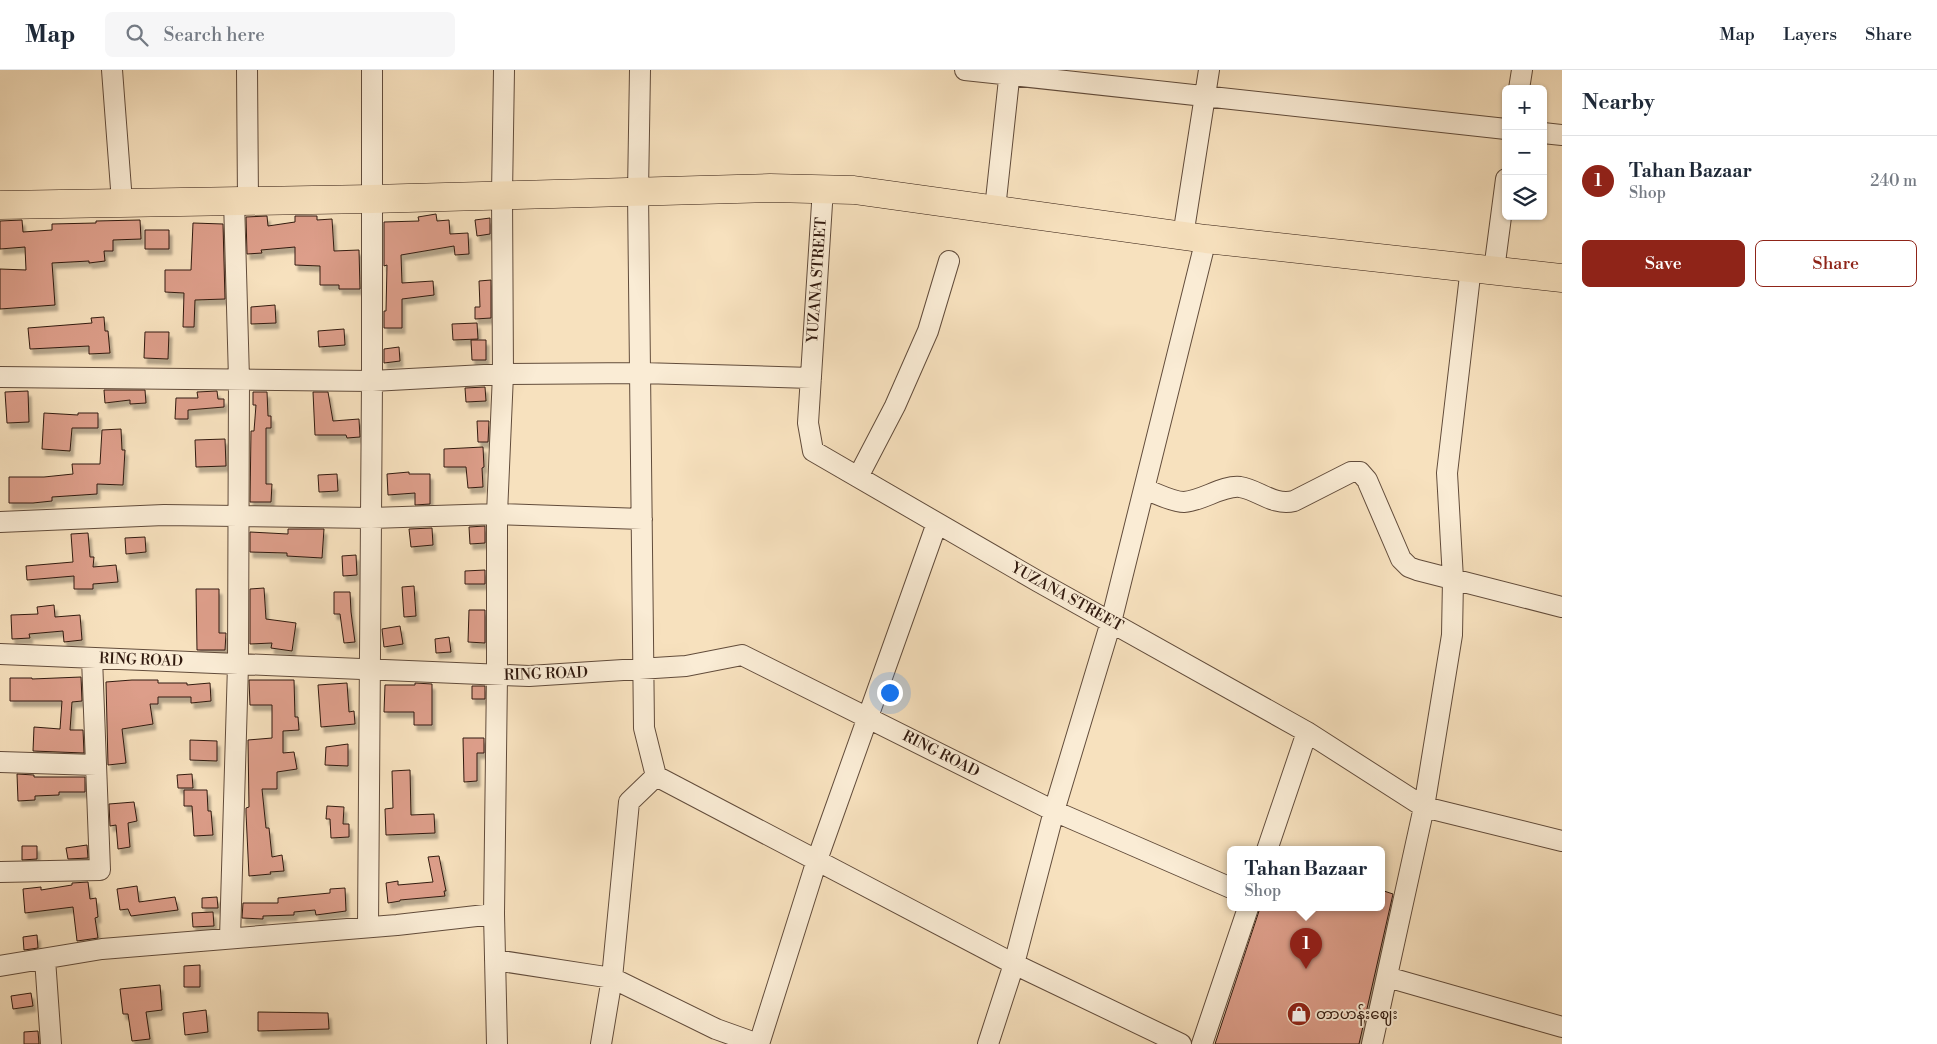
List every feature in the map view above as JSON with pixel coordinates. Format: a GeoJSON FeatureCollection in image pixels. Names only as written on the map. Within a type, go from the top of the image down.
{"type":"FeatureCollection","features":[{"type":"Feature","properties":{"kind":"highway"},"geometry":{"type":"LineString","coordinates":[[0,205],[371,199],[502,194],[823,188],[854,190],[995,209],[1194,238],[1562,278]]}},
{"type":"Feature","properties":{"kind":"street"},"geometry":{"type":"LineString","coordinates":[[112,70],[122,202]]}},
{"type":"Feature","properties":{"kind":"street"},"geometry":{"type":"LineString","coordinates":[[230,938],[238,665],[238,379],[241,201],[247,70]]}},
{"type":"Feature","properties":{"kind":"street"},"geometry":{"type":"LineString","coordinates":[[368,927],[372,70]]}},
{"type":"Feature","properties":{"kind":"street"},"geometry":{"type":"LineString","coordinates":[[497,1044],[494,914],[497,514],[503,374],[502,194],[504,70]]}},
{"type":"Feature","properties":{"kind":"street"},"geometry":{"type":"LineString","coordinates":[[640,70],[638,192],[644,728],[656,776],[1014,964],[1175,1043]]}},
{"type":"Feature","properties":{"kind":"street"},"geometry":{"type":"LineString","coordinates":[[965,70],[1009,73],[1502,128]]}},
{"type":"Feature","properties":{"kind":"street"},"geometry":{"type":"LineString","coordinates":[[988,1044],[1014,964],[1054,811],[1112,622],[1144,489],[1194,238],[1205,96],[1209,70]]}},
{"type":"Feature","properties":{"kind":"street"},"geometry":{"type":"LineString","coordinates":[[1520,85],[1522,70]]}},
{"type":"Feature","properties":{"kind":"street"},"geometry":{"type":"LineString","coordinates":[[995,209],[1009,73]]}},
{"type":"Feature","properties":{"kind":"street"},"geometry":{"type":"LineString","coordinates":[[1547,133],[1562,135]]}},
{"type":"Feature","properties":{"kind":"street","name":"YUZANA STREET"},"geometry":{"type":"LineString","coordinates":[[823,188],[808,423],[813,451],[1307,732],[1424,807],[1562,841]]}},
{"type":"Feature","properties":{"kind":"street"},"geometry":{"type":"LineString","coordinates":[[1372,1044],[1424,807],[1452,635],[1452,579],[1447,473],[1483,268],[1502,194]]}},
{"type":"Feature","properties":{"kind":"street"},"geometry":{"type":"LineString","coordinates":[[858,477],[895,406],[928,331],[949,261]]}},
{"type":"Feature","properties":{"kind":"street"},"geometry":{"type":"LineString","coordinates":[[0,377],[372,381],[503,374],[641,373],[811,378]]}},
{"type":"Feature","properties":{"kind":"street"},"geometry":{"type":"LineString","coordinates":[[1144,489],[1181,502],[1193,501],[1238,487],[1250,490],[1264,498],[1288,503],[1351,472],[1360,472],[1367,480],[1401,559],[1409,567],[1562,607]]}},
{"type":"Feature","properties":{"kind":"street"},"geometry":{"type":"LineString","coordinates":[[0,522],[164,515],[371,518],[497,514],[642,519]]}},
{"type":"Feature","properties":{"kind":"street"},"geometry":{"type":"LineString","coordinates":[[495,960],[612,978],[716,1029],[759,1044],[817,860],[937,523]]}},
{"type":"Feature","properties":{"kind":"street","name":"RING ROAD"},"geometry":{"type":"LineString","coordinates":[[0,654],[529,676],[686,666],[742,655],[1054,811],[1227,886]]}},
{"type":"Feature","properties":{"kind":"street"},"geometry":{"type":"LineString","coordinates":[[0,872],[100,870],[92,658]]}},
{"type":"Feature","properties":{"kind":"street"},"geometry":{"type":"LineString","coordinates":[[1269,846],[1307,732]]}},
{"type":"Feature","properties":{"kind":"street"},"geometry":{"type":"LineString","coordinates":[[0,762],[96,765]]}},
{"type":"Feature","properties":{"kind":"street"},"geometry":{"type":"LineString","coordinates":[[602,1044],[612,978],[629,802],[656,776]]}},
{"type":"Feature","properties":{"kind":"street"},"geometry":{"type":"LineString","coordinates":[[1202,1044],[1247,911]]}},
{"type":"Feature","properties":{"kind":"street"},"geometry":{"type":"LineString","coordinates":[[0,966],[102,949],[368,927],[494,914]]}},
{"type":"Feature","properties":{"kind":"street"},"geometry":{"type":"LineString","coordinates":[[45,959],[50,1044]]}},
{"type":"Feature","properties":{"kind":"street"},"geometry":{"type":"LineString","coordinates":[[1387,978],[1562,1028],[1558,1044]]}},
{"type":"Feature","properties":{"kind":"building"},"geometry":{"type":"Polygon","coordinates":[[[436,214],[437,221],[449,220],[450,234],[468,233],[469,254],[455,255],[454,246],[401,255],[402,283],[433,281],[434,295],[402,299],[402,328],[384,328],[387,265],[384,266],[384,222],[419,221],[418,217],[436,214]]]}},
{"type":"Feature","properties":{"kind":"building"},"geometry":{"type":"Polygon","coordinates":[[[267,216],[268,226],[295,222],[295,216],[317,216],[317,220],[332,219],[334,251],[359,250],[360,289],[339,289],[339,285],[320,285],[320,266],[295,265],[295,247],[261,250],[262,253],[247,254],[246,217],[267,216]]]}},
{"type":"Feature","properties":{"kind":"building"},"geometry":{"type":"Polygon","coordinates":[[[490,218],[490,234],[477,236],[475,220],[490,218]]]}},
{"type":"Feature","properties":{"kind":"building"},"geometry":{"type":"Polygon","coordinates":[[[22,220],[23,232],[52,230],[52,224],[140,220],[141,239],[113,240],[113,251],[104,251],[105,261],[52,263],[55,305],[0,309],[0,269],[26,270],[25,247],[0,249],[0,221],[22,220]]]}},
{"type":"Feature","properties":{"kind":"building"},"geometry":{"type":"Polygon","coordinates":[[[193,223],[223,224],[225,299],[195,300],[194,327],[183,327],[184,293],[165,292],[165,270],[191,270],[193,223]]]}},
{"type":"Feature","properties":{"kind":"building"},"geometry":{"type":"Polygon","coordinates":[[[145,230],[169,230],[169,249],[145,249],[145,230]]]}},
{"type":"Feature","properties":{"kind":"building"},"geometry":{"type":"Polygon","coordinates":[[[491,280],[491,318],[475,319],[475,307],[480,307],[479,281],[491,280]]]}},
{"type":"Feature","properties":{"kind":"building"},"geometry":{"type":"Polygon","coordinates":[[[275,305],[276,323],[251,324],[251,307],[275,305]]]}},
{"type":"Feature","properties":{"kind":"building"},"geometry":{"type":"Polygon","coordinates":[[[104,317],[105,331],[108,331],[110,353],[89,354],[89,346],[30,349],[28,328],[92,323],[91,318],[104,317]]]}},
{"type":"Feature","properties":{"kind":"building"},"geometry":{"type":"Polygon","coordinates":[[[477,323],[478,339],[453,340],[452,324],[477,323]]]}},
{"type":"Feature","properties":{"kind":"building"},"geometry":{"type":"Polygon","coordinates":[[[344,329],[345,345],[319,347],[318,331],[344,329]]]}},
{"type":"Feature","properties":{"kind":"building"},"geometry":{"type":"Polygon","coordinates":[[[145,332],[169,332],[168,359],[144,358],[145,332]]]}},
{"type":"Feature","properties":{"kind":"building"},"geometry":{"type":"Polygon","coordinates":[[[471,340],[486,340],[486,360],[472,360],[471,340]]]}},
{"type":"Feature","properties":{"kind":"building"},"geometry":{"type":"Polygon","coordinates":[[[399,347],[400,361],[384,363],[384,349],[399,347]]]}},
{"type":"Feature","properties":{"kind":"building"},"geometry":{"type":"Polygon","coordinates":[[[485,387],[486,401],[466,402],[465,388],[485,387]]]}},
{"type":"Feature","properties":{"kind":"building"},"geometry":{"type":"Polygon","coordinates":[[[104,390],[145,390],[146,403],[130,404],[130,400],[105,403],[104,390]]]}},
{"type":"Feature","properties":{"kind":"building"},"geometry":{"type":"Polygon","coordinates":[[[28,391],[29,422],[7,423],[5,392],[28,391]]]}},
{"type":"Feature","properties":{"kind":"building"},"geometry":{"type":"Polygon","coordinates":[[[217,391],[218,399],[224,399],[224,407],[188,410],[188,419],[175,419],[176,398],[198,398],[197,392],[217,391]]]}},
{"type":"Feature","properties":{"kind":"building"},"geometry":{"type":"Polygon","coordinates":[[[253,392],[267,392],[268,416],[271,416],[271,428],[266,428],[266,484],[272,484],[271,502],[250,502],[251,431],[254,431],[256,405],[253,405],[253,392]]]}},
{"type":"Feature","properties":{"kind":"building"},"geometry":{"type":"Polygon","coordinates":[[[313,392],[328,392],[333,421],[359,419],[360,437],[347,438],[346,435],[315,435],[313,392]]]}},
{"type":"Feature","properties":{"kind":"building"},"geometry":{"type":"Polygon","coordinates":[[[44,413],[78,415],[78,413],[98,413],[98,428],[72,428],[70,451],[42,449],[44,413]]]}},
{"type":"Feature","properties":{"kind":"building"},"geometry":{"type":"Polygon","coordinates":[[[477,421],[489,421],[488,442],[478,442],[477,421]]]}},
{"type":"Feature","properties":{"kind":"building"},"geometry":{"type":"Polygon","coordinates":[[[121,429],[122,450],[125,450],[123,485],[97,484],[97,494],[52,497],[52,501],[33,503],[9,503],[9,477],[44,477],[73,474],[72,464],[100,464],[102,430],[121,429]]]}},
{"type":"Feature","properties":{"kind":"building"},"geometry":{"type":"Polygon","coordinates":[[[225,439],[226,466],[196,467],[195,440],[225,439]]]}},
{"type":"Feature","properties":{"kind":"building"},"geometry":{"type":"Polygon","coordinates":[[[483,447],[483,487],[468,488],[466,467],[444,467],[444,449],[483,447]]]}},
{"type":"Feature","properties":{"kind":"building"},"geometry":{"type":"Polygon","coordinates":[[[409,472],[409,474],[430,474],[430,504],[415,505],[415,493],[388,495],[387,474],[409,472]]]}},
{"type":"Feature","properties":{"kind":"building"},"geometry":{"type":"Polygon","coordinates":[[[337,474],[338,491],[319,492],[318,475],[337,474]]]}},
{"type":"Feature","properties":{"kind":"building"},"geometry":{"type":"Polygon","coordinates":[[[485,526],[485,543],[470,544],[469,527],[485,526]]]}},
{"type":"Feature","properties":{"kind":"building"},"geometry":{"type":"Polygon","coordinates":[[[432,528],[433,545],[411,547],[409,529],[432,528]]]}},
{"type":"Feature","properties":{"kind":"building"},"geometry":{"type":"Polygon","coordinates":[[[288,529],[324,529],[322,558],[287,556],[287,553],[250,552],[250,532],[288,534],[288,529]]]}},
{"type":"Feature","properties":{"kind":"building"},"geometry":{"type":"Polygon","coordinates":[[[88,533],[90,557],[94,557],[93,567],[116,565],[118,582],[93,584],[93,589],[74,589],[74,576],[27,580],[26,566],[73,562],[71,534],[88,533]]]}},
{"type":"Feature","properties":{"kind":"building"},"geometry":{"type":"Polygon","coordinates":[[[145,537],[146,552],[126,554],[125,538],[145,537]]]}},
{"type":"Feature","properties":{"kind":"building"},"geometry":{"type":"Polygon","coordinates":[[[356,555],[357,575],[343,576],[342,556],[356,555]]]}},
{"type":"Feature","properties":{"kind":"building"},"geometry":{"type":"Polygon","coordinates":[[[485,570],[485,584],[465,584],[465,571],[485,570]]]}},
{"type":"Feature","properties":{"kind":"building"},"geometry":{"type":"Polygon","coordinates":[[[414,586],[416,616],[404,617],[402,587],[414,586]]]}},
{"type":"Feature","properties":{"kind":"building"},"geometry":{"type":"Polygon","coordinates":[[[264,588],[266,619],[296,623],[292,651],[271,648],[272,643],[250,644],[250,589],[264,588]]]}},
{"type":"Feature","properties":{"kind":"building"},"geometry":{"type":"Polygon","coordinates":[[[196,589],[219,589],[219,633],[226,633],[225,650],[197,650],[196,589]]]}},
{"type":"Feature","properties":{"kind":"building"},"geometry":{"type":"Polygon","coordinates":[[[334,592],[350,592],[355,642],[344,643],[340,614],[334,614],[334,592]]]}},
{"type":"Feature","properties":{"kind":"building"},"geometry":{"type":"Polygon","coordinates":[[[54,605],[55,617],[80,615],[82,640],[64,642],[63,631],[29,634],[30,638],[12,639],[11,615],[38,614],[37,607],[54,605]]]}},
{"type":"Feature","properties":{"kind":"building"},"geometry":{"type":"Polygon","coordinates":[[[469,610],[485,610],[485,643],[468,642],[469,610]]]}},
{"type":"Feature","properties":{"kind":"building"},"geometry":{"type":"Polygon","coordinates":[[[400,626],[403,644],[384,647],[382,629],[400,626]]]}},
{"type":"Feature","properties":{"kind":"building"},"geometry":{"type":"Polygon","coordinates":[[[449,637],[451,652],[436,653],[435,639],[449,637]]]}},
{"type":"Feature","properties":{"kind":"building"},"geometry":{"type":"Polygon","coordinates":[[[81,677],[82,701],[72,702],[70,730],[83,730],[84,753],[33,751],[34,727],[60,729],[62,701],[10,701],[10,678],[81,677]]]}},
{"type":"Feature","properties":{"kind":"building"},"geometry":{"type":"Polygon","coordinates":[[[158,680],[158,683],[187,683],[187,685],[210,683],[211,701],[191,703],[191,697],[158,697],[158,704],[150,704],[153,724],[122,729],[126,763],[108,765],[106,682],[158,680]]]}},
{"type":"Feature","properties":{"kind":"building"},"geometry":{"type":"Polygon","coordinates":[[[249,680],[294,680],[295,717],[298,717],[299,730],[283,731],[283,753],[294,752],[297,769],[277,772],[277,789],[262,789],[266,828],[269,828],[272,857],[282,855],[284,871],[249,876],[246,813],[246,808],[249,807],[248,740],[272,738],[272,705],[250,705],[249,680]]]}},
{"type":"Feature","properties":{"kind":"building"},"geometry":{"type":"Polygon","coordinates":[[[347,683],[349,712],[354,711],[355,724],[321,727],[318,685],[347,683]]]}},
{"type":"Feature","properties":{"kind":"building"},"geometry":{"type":"Polygon","coordinates":[[[415,683],[432,684],[432,725],[414,725],[414,712],[384,712],[385,685],[415,685],[415,683]]]}},
{"type":"Feature","properties":{"kind":"building"},"geometry":{"type":"Polygon","coordinates":[[[472,686],[485,686],[485,699],[472,699],[472,686]]]}},
{"type":"Feature","properties":{"kind":"building"},"geometry":{"type":"Polygon","coordinates":[[[463,738],[484,738],[484,753],[477,753],[477,781],[464,782],[463,738]]]}},
{"type":"Feature","properties":{"kind":"building"},"geometry":{"type":"Polygon","coordinates":[[[190,740],[217,741],[217,761],[190,760],[190,740]]]}},
{"type":"Feature","properties":{"kind":"building"},"geometry":{"type":"Polygon","coordinates":[[[348,744],[348,766],[325,765],[326,747],[348,744]]]}},
{"type":"Feature","properties":{"kind":"building"},"geometry":{"type":"Polygon","coordinates":[[[410,770],[411,815],[434,814],[435,833],[386,835],[385,809],[393,808],[392,771],[410,770]]]}},
{"type":"Feature","properties":{"kind":"building"},"geometry":{"type":"Polygon","coordinates":[[[17,774],[34,775],[34,777],[85,777],[85,792],[59,792],[59,795],[35,796],[35,800],[18,801],[17,774]]]}},
{"type":"Feature","properties":{"kind":"building"},"geometry":{"type":"Polygon","coordinates":[[[192,774],[193,788],[178,788],[177,775],[192,774]]]}},
{"type":"Feature","properties":{"kind":"building"},"geometry":{"type":"Polygon","coordinates":[[[184,790],[207,790],[208,811],[211,811],[213,835],[194,836],[192,806],[184,806],[184,790]]]}},
{"type":"Feature","properties":{"kind":"building"},"geometry":{"type":"Polygon","coordinates":[[[134,802],[137,821],[128,823],[130,847],[118,849],[116,825],[110,826],[109,804],[134,802]]]}},
{"type":"Feature","properties":{"kind":"building"},"geometry":{"type":"Polygon","coordinates":[[[327,806],[344,807],[343,824],[349,824],[349,837],[331,838],[330,819],[326,819],[327,806]]]}},
{"type":"Feature","properties":{"kind":"building"},"geometry":{"type":"Polygon","coordinates":[[[87,845],[88,858],[68,859],[66,848],[87,845]]]}},
{"type":"Feature","properties":{"kind":"building"},"geometry":{"type":"Polygon","coordinates":[[[22,846],[37,846],[37,859],[22,860],[22,846]]]}},
{"type":"Feature","properties":{"kind":"building"},"geometry":{"type":"Polygon","coordinates":[[[439,856],[446,891],[444,891],[445,896],[400,900],[388,903],[386,883],[398,881],[398,885],[433,882],[428,857],[439,856]]]}},
{"type":"Feature","properties":{"kind":"building"},"geometry":{"type":"Polygon","coordinates":[[[88,882],[90,899],[96,898],[98,917],[95,918],[98,938],[77,941],[73,907],[25,913],[23,889],[41,887],[41,890],[72,885],[72,883],[88,882]]]}},
{"type":"Feature","properties":{"kind":"building"},"geometry":{"type":"Polygon","coordinates":[[[137,886],[139,902],[175,897],[178,910],[131,916],[128,909],[120,910],[117,889],[137,886]]]}},
{"type":"Feature","properties":{"kind":"building"},"geometry":{"type":"Polygon","coordinates":[[[345,888],[346,911],[316,915],[315,910],[294,912],[294,915],[263,916],[263,919],[242,918],[243,903],[278,903],[278,898],[330,893],[330,889],[345,888]]]}},
{"type":"Feature","properties":{"kind":"building"},"geometry":{"type":"Polygon","coordinates":[[[1385,891],[1393,894],[1359,1044],[1215,1044],[1259,911],[1385,911],[1385,891]]]}},
{"type":"Feature","properties":{"kind":"building"},"geometry":{"type":"Polygon","coordinates":[[[217,897],[218,908],[202,908],[202,898],[217,897]]]}},
{"type":"Feature","properties":{"kind":"building"},"geometry":{"type":"Polygon","coordinates":[[[213,912],[214,926],[193,927],[192,913],[213,912]]]}},
{"type":"Feature","properties":{"kind":"building"},"geometry":{"type":"Polygon","coordinates":[[[37,935],[38,948],[24,950],[23,937],[37,935]]]}},
{"type":"Feature","properties":{"kind":"building"},"geometry":{"type":"Polygon","coordinates":[[[200,965],[200,987],[184,987],[184,966],[200,965]]]}},
{"type":"Feature","properties":{"kind":"building"},"geometry":{"type":"Polygon","coordinates":[[[160,985],[162,1010],[146,1012],[150,1039],[132,1041],[128,1014],[123,1014],[120,989],[160,985]]]}},
{"type":"Feature","properties":{"kind":"building"},"geometry":{"type":"Polygon","coordinates":[[[31,993],[33,1006],[13,1009],[11,996],[31,993]]]}},
{"type":"Feature","properties":{"kind":"building"},"geometry":{"type":"Polygon","coordinates":[[[206,1010],[208,1032],[185,1035],[183,1013],[206,1010]]]}},
{"type":"Feature","properties":{"kind":"building"},"geometry":{"type":"Polygon","coordinates":[[[258,1012],[328,1013],[329,1029],[258,1031],[258,1012]]]}},
{"type":"Feature","properties":{"kind":"building"},"geometry":{"type":"Polygon","coordinates":[[[38,1031],[39,1044],[24,1044],[24,1032],[38,1031]]]}},
{"type":"Feature","properties":{"kind":"place","name":"Tahan Bazaar"},"geometry":{"type":"Point","coordinates":[1306,969]}},
{"type":"Feature","properties":{"kind":"place","name":"တာဟန်းဈေး"},"geometry":{"type":"Point","coordinates":[1299,1014]}}]}
